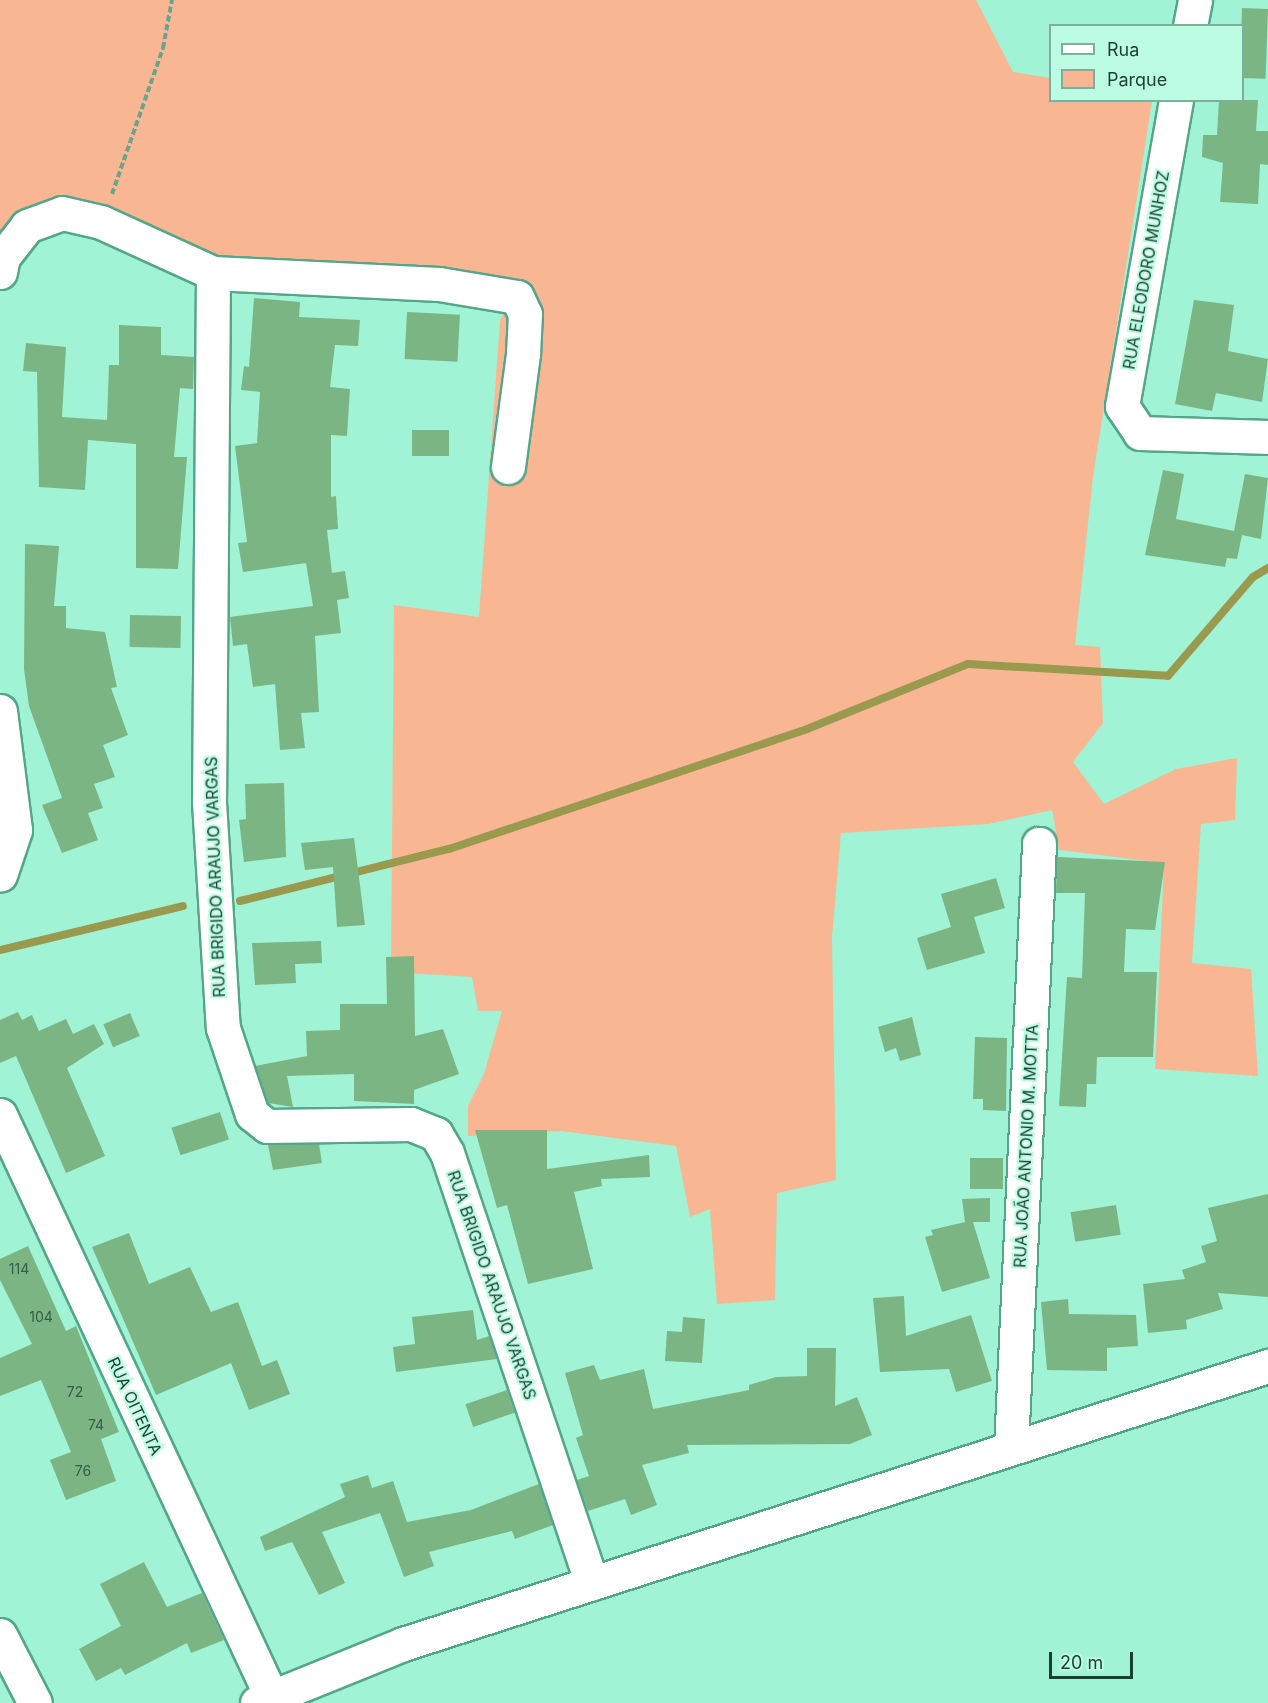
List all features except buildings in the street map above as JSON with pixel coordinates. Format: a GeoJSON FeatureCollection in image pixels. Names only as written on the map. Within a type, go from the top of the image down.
{"type":"FeatureCollection","features":[{"type":"Feature","properties":{"kind":"street"},"geometry":{"type":"LineString","coordinates":[[1190,24],[1195,0]]}},
{"type":"Feature","properties":{"kind":"street","name":"RUA ELEODORO MUNHOZ"},"geometry":{"type":"LineString","coordinates":[[1176,102],[1124,387],[1126,420],[1140,433],[1268,437]]}},
{"type":"Feature","properties":{"kind":"street"},"geometry":{"type":"LineString","coordinates":[[0,272],[3,257],[27,226],[62,213],[101,222],[213,273],[439,284],[517,297],[525,314],[523,354],[508,467]]}},
{"type":"Feature","properties":{"kind":"street","name":"RUA BRIGIDO ARAUJO VARGAS"},"geometry":{"type":"LineString","coordinates":[[213,273],[209,802],[223,1028],[252,1114],[267,1126],[411,1124],[436,1134],[447,1153],[592,1583]]}},
{"type":"Feature","properties":{"kind":"street"},"geometry":{"type":"LineString","coordinates":[[0,711],[15,830],[0,875]]}},
{"type":"Feature","properties":{"kind":"street","name":"RUA JOÃO ANTONIO M. MOTTA"},"geometry":{"type":"LineString","coordinates":[[1011,1447],[1039,844]]}},
{"type":"Feature","properties":{"kind":"street","name":"RUA OITENTA"},"geometry":{"type":"LineString","coordinates":[[0,1115],[264,1700]]}},
{"type":"Feature","properties":{"kind":"street"},"geometry":{"type":"LineString","coordinates":[[264,1700],[404,1644],[1268,1366]]}},
{"type":"Feature","properties":{"kind":"street"},"geometry":{"type":"LineString","coordinates":[[0,1635],[35,1703]]}},
{"type":"Feature","properties":{"kind":"path"},"geometry":{"type":"LineString","coordinates":[[101,222],[163,48],[172,0]]}},
{"type":"Feature","properties":{"kind":"green space"},"geometry":{"type":"Polygon","coordinates":[[[0,0],[976,0],[1013,72],[1049,78],[1049,102],[1152,102],[1093,477],[1075,645],[1100,647],[1103,723],[1073,762],[1104,804],[1176,769],[1237,758],[1235,820],[1201,824],[1192,963],[1251,969],[1258,1076],[1155,1069],[1164,863],[1059,850],[1052,810],[988,824],[841,833],[832,937],[836,1180],[777,1193],[775,1300],[717,1304],[710,1209],[690,1217],[676,1146],[561,1131],[468,1136],[468,1106],[484,1074],[502,1011],[478,1011],[472,977],[391,972],[394,605],[479,617],[500,321],[512,288],[263,272],[62,213],[0,257],[0,0]]]}},
{"type":"Feature","properties":{"kind":"waterway"},"geometry":{"type":"LineString","coordinates":[[240,901],[449,849],[807,729],[968,664],[1168,676],[1253,577],[1268,568]]}},
{"type":"Feature","properties":{"kind":"waterway"},"geometry":{"type":"LineString","coordinates":[[0,950],[183,906]]}}]}
